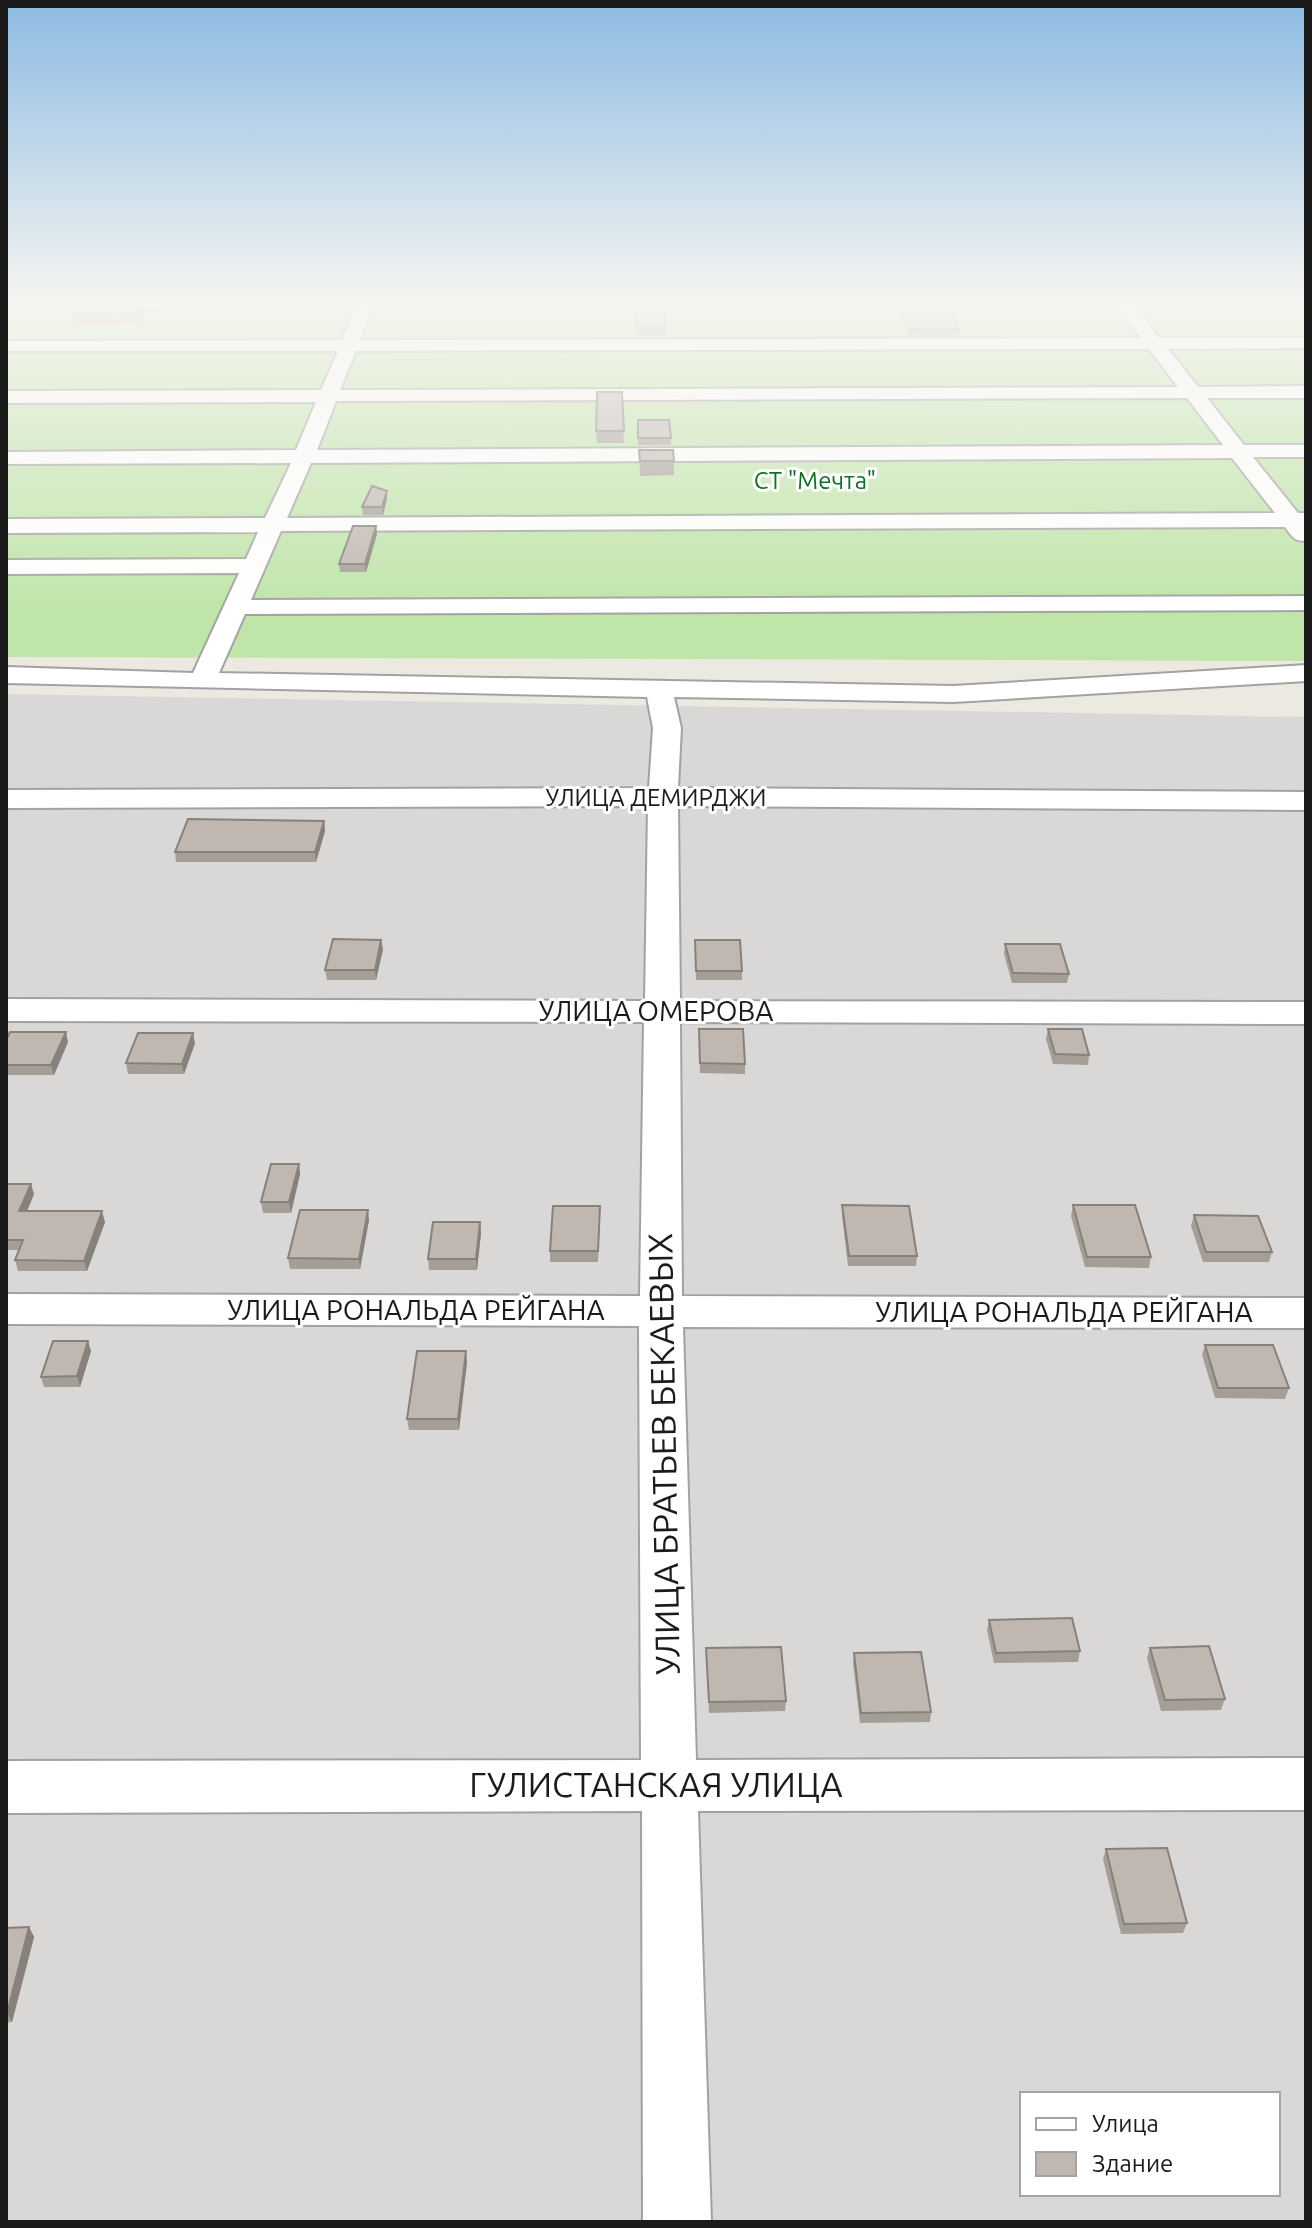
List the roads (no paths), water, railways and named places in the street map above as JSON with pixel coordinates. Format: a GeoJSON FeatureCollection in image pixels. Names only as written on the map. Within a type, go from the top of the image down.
{"type":"FeatureCollection","features":[{"type":"Feature","properties":{"kind":"street"},"geometry":{"type":"LineString","coordinates":[[202,681],[324,407]]}},
{"type":"Feature","properties":{"kind":"street"},"geometry":{"type":"LineString","coordinates":[[1202,407],[1298,520],[1306,539]]}},
{"type":"Feature","properties":{"kind":"street"},"geometry":{"type":"LineString","coordinates":[[6,458],[1306,451]]}},
{"type":"Feature","properties":{"kind":"street"},"geometry":{"type":"LineString","coordinates":[[6,526],[1298,520]]}},
{"type":"Feature","properties":{"kind":"street"},"geometry":{"type":"LineString","coordinates":[[6,567],[255,566]]}},
{"type":"Feature","properties":{"kind":"street"},"geometry":{"type":"LineString","coordinates":[[236,607],[1306,603]]}},
{"type":"Feature","properties":{"kind":"street"},"geometry":{"type":"LineString","coordinates":[[6,675],[953,694],[1306,673]]}},
{"type":"Feature","properties":{"kind":"street","name":"УЛИЦА БРАТЬЕВ БЕКАЕВЫХ"},"geometry":{"type":"LineString","coordinates":[[657,689],[664,702],[667,721],[663,797],[661,1311],[677,2222]]}},
{"type":"Feature","properties":{"kind":"street","name":"УЛИЦА ДЕМИРДЖИ"},"geometry":{"type":"LineString","coordinates":[[6,799],[663,797],[1306,801]]}},
{"type":"Feature","properties":{"kind":"street","name":"УЛИЦА ОМЕРОВА"},"geometry":{"type":"LineString","coordinates":[[6,1010],[1306,1013]]}},
{"type":"Feature","properties":{"kind":"street","name":"УЛИЦА РОНАЛЬДА РЕЙГАНА"},"geometry":{"type":"LineString","coordinates":[[6,1309],[1306,1313]]}},
{"type":"Feature","properties":{"kind":"street","name":"ГУЛИСТАНСКАЯ УЛИЦА"},"geometry":{"type":"LineString","coordinates":[[6,1787],[1306,1784]]}},
{"type":"Feature","properties":{"kind":"park label","name":"СТ \"Мечта\""},"geometry":{"type":"Point","coordinates":[815,481]}}]}
